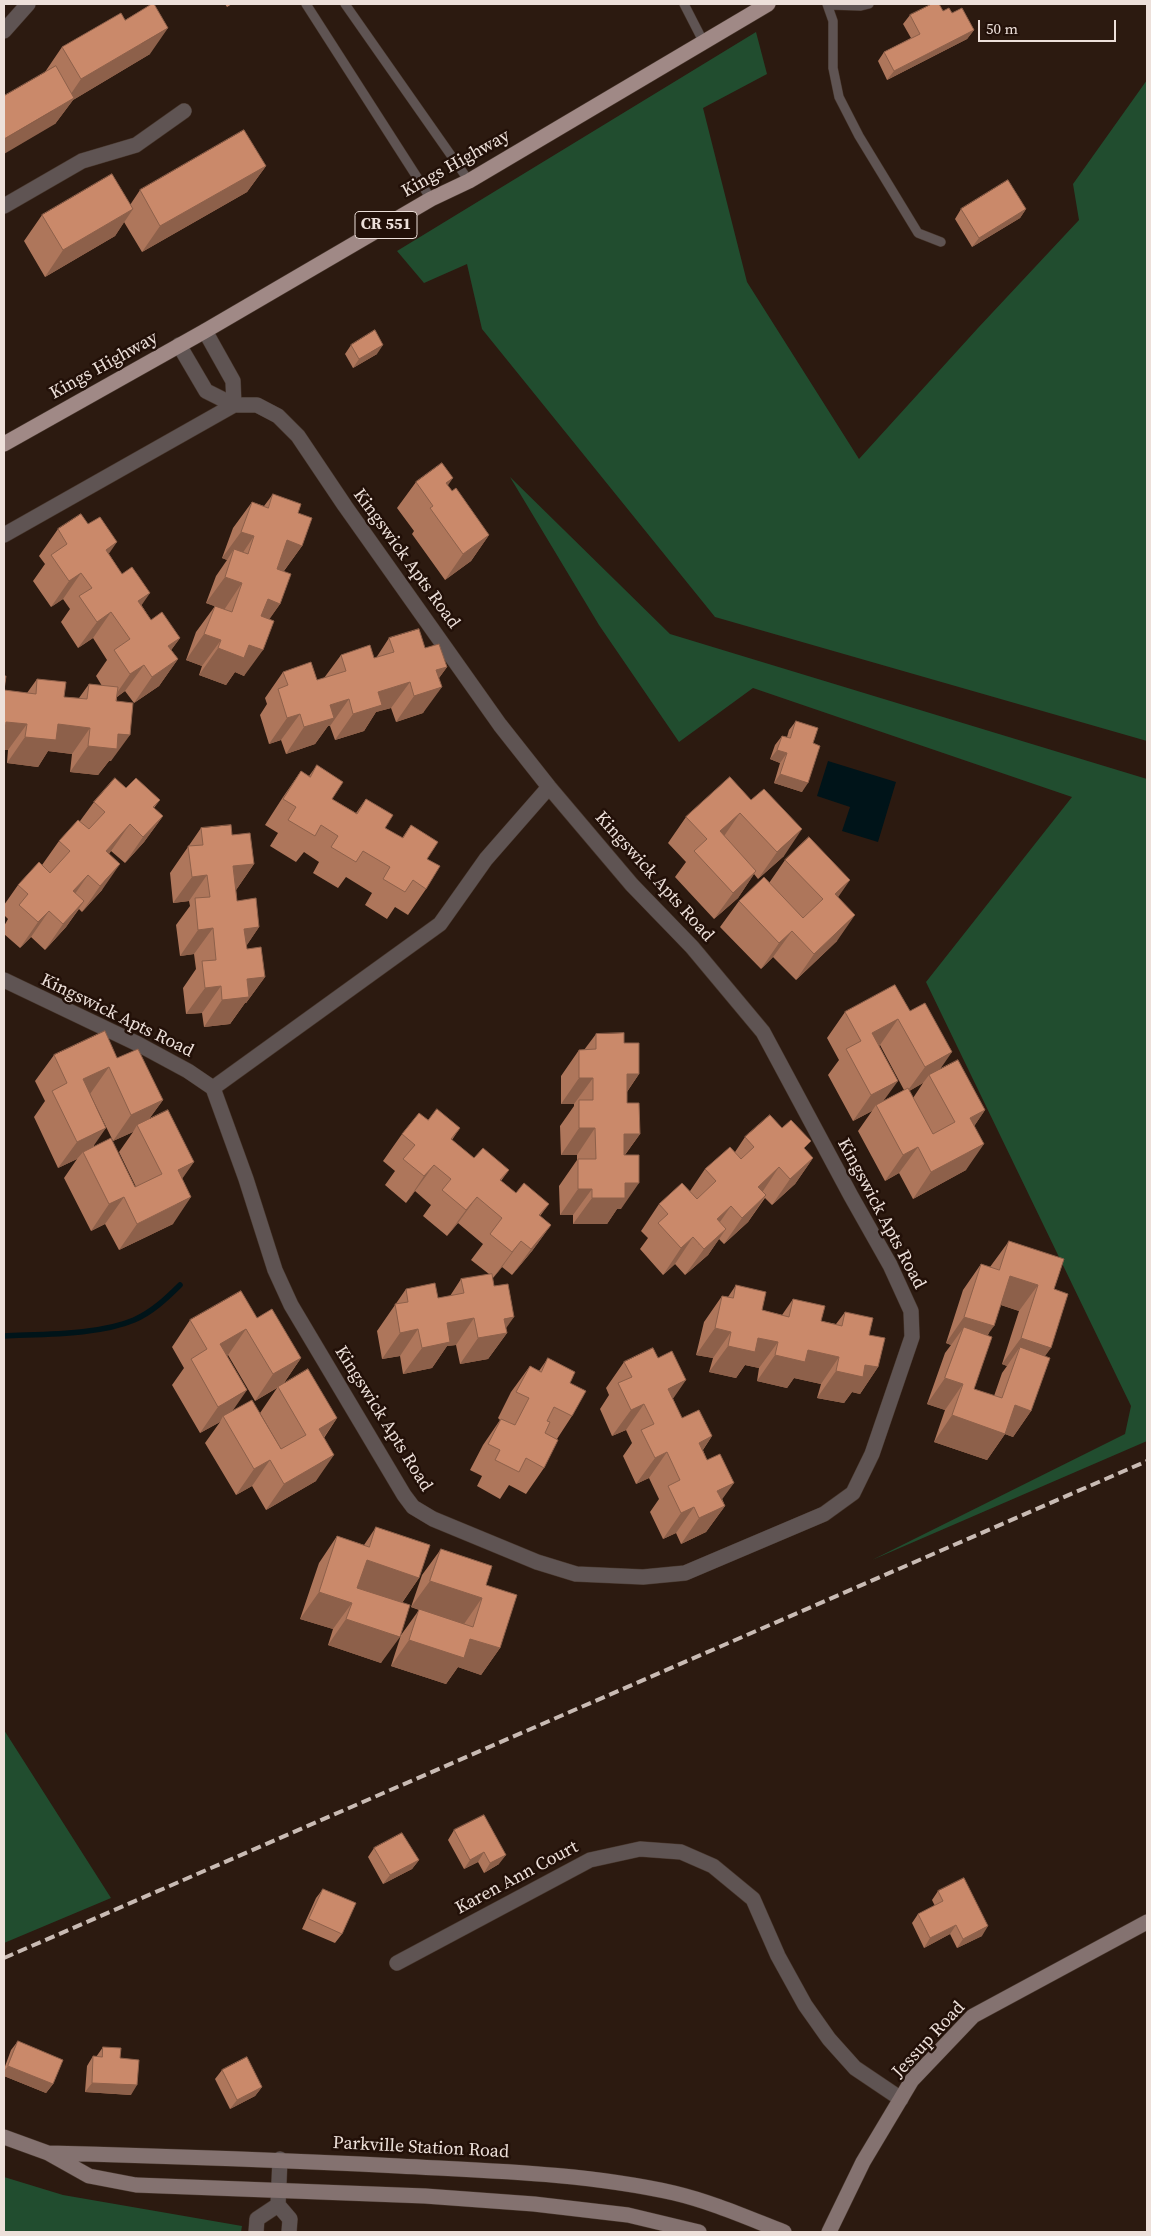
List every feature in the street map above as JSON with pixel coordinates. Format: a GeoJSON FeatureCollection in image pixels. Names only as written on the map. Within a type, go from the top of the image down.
{"type":"FeatureCollection","features":[{"type":"Feature","properties":{"kind":"main road","name":"Kings Highway"},"geometry":{"type":"LineString","coordinates":[[4,444],[205,331],[431,199],[469,181],[768,4]]}},
{"type":"Feature","properties":{"kind":"main road","name":"Jessup Road"},"geometry":{"type":"LineString","coordinates":[[829,2232],[863,2162],[912,2080],[973,2016],[1147,1922]]}},
{"type":"Feature","properties":{"kind":"main road","name":"Parkville Station Road"},"geometry":{"type":"LineString","coordinates":[[4,2137],[48,2153],[89,2176],[136,2185],[278,2198],[425,2196],[534,2204],[628,2215],[699,2232]]}},
{"type":"Feature","properties":{"kind":"main road","name":"Parkville Station Road"},"geometry":{"type":"LineString","coordinates":[[48,2153],[280,2160],[514,2172],[599,2180],[674,2194],[728,2210],[784,2232]]}},
{"type":"Feature","properties":{"kind":"street"},"geometry":{"type":"LineString","coordinates":[[4,31],[28,4]]}},
{"type":"Feature","properties":{"kind":"street"},"geometry":{"type":"LineString","coordinates":[[4,206],[82,161],[136,144],[184,111]]}},
{"type":"Feature","properties":{"kind":"street"},"geometry":{"type":"LineString","coordinates":[[4,536],[234,406],[233,381],[205,331]]}},
{"type":"Feature","properties":{"kind":"street","name":"Kingswick Apts Road"},"geometry":{"type":"LineString","coordinates":[[4,980],[138,1044],[188,1070],[212,1088],[246,1179],[275,1270],[292,1305],[404,1495],[413,1507],[433,1519],[537,1562],[576,1574],[643,1577],[685,1573],[824,1514],[853,1493],[872,1454],[912,1337],[911,1311],[890,1265],[850,1196],[763,1032],[692,947],[632,885],[549,787],[500,725],[345,506],[298,436],[278,416],[257,406],[234,406],[206,392],[179,345]]}},
{"type":"Feature","properties":{"kind":"street"},"geometry":{"type":"LineString","coordinates":[[212,1088],[440,924],[486,859],[549,787]]}},
{"type":"Feature","properties":{"kind":"street","name":"Karen Ann Court"},"geometry":{"type":"LineString","coordinates":[[397,1963],[590,1860],[640,1849],[681,1852],[713,1866],[753,1899],[783,1964],[805,2005],[829,2040],[856,2068],[901,2098]]}},
{"type":"Feature","properties":{"kind":"street"},"geometry":{"type":"LineString","coordinates":[[280,2160],[278,2198],[290,2219],[289,2232]]}},
{"type":"Feature","properties":{"kind":"street"},"geometry":{"type":"LineString","coordinates":[[256,2232],[257,2219],[278,2198]]}},
{"type":"Feature","properties":{"kind":"lane"},"geometry":{"type":"LineString","coordinates":[[306,4],[431,199]]}},
{"type":"Feature","properties":{"kind":"lane"},"geometry":{"type":"LineString","coordinates":[[345,4],[469,181]]}},
{"type":"Feature","properties":{"kind":"lane"},"geometry":{"type":"LineString","coordinates":[[684,4],[703,41]]}},
{"type":"Feature","properties":{"kind":"lane"},"geometry":{"type":"LineString","coordinates":[[869,4],[861,6],[828,4],[833,21],[833,68],[839,97],[859,136],[918,233],[941,242]]}},
{"type":"Feature","properties":{"kind":"green space"},"geometry":{"type":"Polygon","coordinates":[[[756,32],[767,74],[703,108],[747,282],[859,459],[1079,220],[1073,184],[1147,80],[1147,741],[715,617],[482,329],[467,264],[424,283],[397,251],[756,32]]]}},
{"type":"Feature","properties":{"kind":"green space"},"geometry":{"type":"Polygon","coordinates":[[[510,477],[670,634],[1147,779],[1147,1441],[872,1560],[1125,1434],[1131,1406],[926,982],[1072,797],[753,688],[679,742],[599,625],[510,477]]]}},
{"type":"Feature","properties":{"kind":"green space"},"geometry":{"type":"Polygon","coordinates":[[[4,1730],[111,1898],[4,1943],[4,1730]]]}},
{"type":"Feature","properties":{"kind":"green space"},"geometry":{"type":"Polygon","coordinates":[[[4,2177],[63,2195],[242,2226],[241,2232],[4,2232],[4,2177]]]}},
{"type":"Feature","properties":{"kind":"shaded area"},"geometry":{"type":"Polygon","coordinates":[[[828,761],[896,782],[878,842],[842,831],[850,807],[817,796],[828,761]]]}},
{"type":"Feature","properties":{"kind":"building"},"geometry":{"type":"Polygon","coordinates":[[[154,4],[168,28],[81,79],[62,47],[121,13],[125,20],[154,4]]]}},
{"type":"Feature","properties":{"kind":"building"},"geometry":{"type":"Polygon","coordinates":[[[932,4],[939,4],[943,11],[949,8],[952,13],[962,8],[974,30],[894,71],[884,52],[920,34],[910,15],[932,4]]]}},
{"type":"Feature","properties":{"kind":"building"},"geometry":{"type":"Polygon","coordinates":[[[56,66],[74,98],[4,139],[4,96],[56,66]]]}},
{"type":"Feature","properties":{"kind":"building"},"geometry":{"type":"Polygon","coordinates":[[[244,130],[266,166],[160,226],[140,190],[244,130]]]}},
{"type":"Feature","properties":{"kind":"building"},"geometry":{"type":"Polygon","coordinates":[[[112,174],[133,209],[63,250],[42,215],[112,174]]]}},
{"type":"Feature","properties":{"kind":"building"},"geometry":{"type":"Polygon","coordinates":[[[1008,180],[1026,209],[979,238],[961,209],[1008,180]]]}},
{"type":"Feature","properties":{"kind":"building"},"geometry":{"type":"Polygon","coordinates":[[[375,330],[383,345],[359,359],[351,345],[375,330]]]}},
{"type":"Feature","properties":{"kind":"building"},"geometry":{"type":"Polygon","coordinates":[[[442,463],[453,478],[446,483],[452,491],[456,488],[489,535],[463,554],[430,508],[433,506],[416,482],[442,463]]]}},
{"type":"Feature","properties":{"kind":"building"},"geometry":{"type":"Polygon","coordinates":[[[273,494],[301,504],[298,513],[312,518],[302,546],[287,540],[277,569],[291,574],[280,604],[268,599],[261,616],[274,621],[263,650],[249,645],[244,658],[218,648],[221,640],[204,634],[215,606],[232,612],[242,583],[225,577],[234,549],[248,554],[254,536],[241,532],[252,502],[268,508],[273,494]]]}},
{"type":"Feature","properties":{"kind":"building"},"geometry":{"type":"Polygon","coordinates":[[[81,514],[88,524],[100,517],[117,542],[106,550],[122,574],[132,567],[150,593],[138,601],[151,620],[162,612],[180,638],[168,646],[178,659],[152,677],[144,665],[130,674],[114,650],[130,639],[111,612],[97,622],[79,596],[92,588],[81,573],[69,581],[51,555],[67,544],[58,529],[81,514]]]}},
{"type":"Feature","properties":{"kind":"building"},"geometry":{"type":"Polygon","coordinates":[[[419,629],[425,648],[439,644],[447,667],[436,670],[442,687],[414,696],[410,682],[378,692],[382,705],[353,714],[349,699],[330,705],[334,718],[304,727],[300,714],[287,718],[278,689],[288,685],[283,672],[311,662],[317,680],[346,671],[341,655],[370,645],[374,658],[394,652],[389,638],[419,629]]]}},
{"type":"Feature","properties":{"kind":"building"},"geometry":{"type":"Polygon","coordinates":[[[37,679],[66,682],[64,697],[87,699],[89,684],[118,687],[116,701],[133,703],[130,735],[118,734],[117,749],[88,746],[90,728],[58,724],[56,740],[25,737],[27,724],[6,722],[4,737],[4,690],[36,694],[37,679]]]}},
{"type":"Feature","properties":{"kind":"building"},"geometry":{"type":"Polygon","coordinates":[[[796,721],[818,728],[813,743],[820,746],[808,783],[780,774],[787,753],[777,750],[782,736],[790,738],[796,721]]]}},
{"type":"Feature","properties":{"kind":"building"},"geometry":{"type":"Polygon","coordinates":[[[317,765],[343,782],[332,799],[357,814],[366,799],[393,815],[385,828],[403,838],[411,825],[438,842],[427,859],[440,866],[426,889],[413,880],[405,892],[383,879],[390,867],[363,851],[356,862],[331,847],[338,836],[321,825],[315,836],[288,820],[296,807],[283,799],[301,771],[310,777],[317,765]]]}},
{"type":"Feature","properties":{"kind":"building"},"geometry":{"type":"Polygon","coordinates":[[[730,777],[751,800],[764,789],[802,829],[777,852],[740,813],[720,831],[756,871],[733,893],[694,851],[707,839],[686,817],[730,777]]]}},
{"type":"Feature","properties":{"kind":"building"},"geometry":{"type":"Polygon","coordinates":[[[115,778],[126,788],[136,778],[160,800],[153,807],[163,816],[143,837],[130,824],[106,851],[120,864],[100,886],[88,875],[73,891],[84,901],[63,924],[49,911],[38,922],[19,905],[28,894],[18,885],[39,862],[50,873],[70,851],[59,841],[78,820],[89,829],[105,812],[94,802],[115,778]]]}},
{"type":"Feature","properties":{"kind":"building"},"geometry":{"type":"Polygon","coordinates":[[[231,825],[232,835],[250,833],[254,864],[233,866],[237,901],[256,898],[259,927],[244,929],[247,949],[261,947],[265,977],[247,979],[249,997],[222,1000],[221,986],[205,988],[202,961],[216,960],[213,928],[198,930],[195,898],[210,897],[207,875],[192,877],[188,846],[203,845],[201,828],[231,825]]]}},
{"type":"Feature","properties":{"kind":"building"},"geometry":{"type":"Polygon","coordinates":[[[809,837],[850,880],[835,894],[855,915],[814,954],[792,931],[779,943],[739,901],[764,877],[803,918],[823,899],[785,860],[809,837]]]}},
{"type":"Feature","properties":{"kind":"building"},"geometry":{"type":"Polygon","coordinates":[[[895,985],[910,1011],[925,1003],[952,1052],[925,1067],[898,1019],[872,1033],[898,1081],[871,1095],[846,1049],[861,1041],[845,1012],[895,985]]]}},
{"type":"Feature","properties":{"kind":"building"},"geometry":{"type":"Polygon","coordinates":[[[105,1031],[117,1058],[138,1049],[163,1100],[131,1115],[109,1067],[83,1079],[106,1128],[77,1142],[52,1091],[67,1083],[54,1055],[105,1031]]]}},
{"type":"Feature","properties":{"kind":"building"},"geometry":{"type":"Polygon","coordinates":[[[624,1033],[624,1043],[639,1043],[639,1074],[627,1074],[627,1103],[639,1103],[640,1134],[624,1134],[624,1155],[639,1155],[639,1183],[625,1183],[625,1198],[592,1198],[592,1189],[578,1189],[578,1159],[596,1159],[595,1128],[579,1128],[579,1100],[593,1100],[593,1078],[579,1078],[579,1050],[596,1049],[596,1034],[624,1033]]]}},
{"type":"Feature","properties":{"kind":"building"},"geometry":{"type":"Polygon","coordinates":[[[958,1060],[985,1110],[970,1118],[984,1144],[931,1172],[918,1147],[903,1155],[876,1105],[908,1088],[933,1134],[955,1122],[929,1075],[958,1060]]]}},
{"type":"Feature","properties":{"kind":"building"},"geometry":{"type":"Polygon","coordinates":[[[437,1109],[460,1128],[451,1139],[474,1158],[483,1148],[509,1170],[500,1180],[516,1193],[524,1183],[549,1204],[539,1215],[551,1225],[531,1249],[521,1241],[512,1252],[490,1234],[502,1218],[477,1197],[466,1210],[442,1190],[451,1179],[434,1165],[424,1176],[403,1159],[415,1145],[402,1134],[419,1113],[428,1120],[437,1109]]]}},
{"type":"Feature","properties":{"kind":"building"},"geometry":{"type":"Polygon","coordinates":[[[168,1110],[194,1162],[178,1170],[191,1197],[137,1224],[124,1197],[109,1204],[83,1152],[111,1138],[135,1187],[162,1174],[137,1125],[168,1110]]]}},
{"type":"Feature","properties":{"kind":"building"},"geometry":{"type":"Polygon","coordinates":[[[770,1115],[782,1128],[791,1120],[811,1141],[804,1148],[813,1158],[790,1179],[779,1167],[758,1187],[766,1195],[742,1218],[731,1206],[717,1219],[726,1229],[704,1249],[693,1237],[681,1248],[658,1223],[668,1214],[659,1204],[682,1183],[697,1199],[716,1181],[705,1169],[730,1147],[741,1159],[754,1147],[745,1137],[770,1115]]]}},
{"type":"Feature","properties":{"kind":"building"},"geometry":{"type":"Polygon","coordinates":[[[1009,1241],[1064,1259],[1054,1289],[1068,1294],[1051,1348],[1021,1338],[1038,1285],[1010,1276],[994,1326],[964,1317],[981,1264],[999,1270],[1009,1241]]]}},
{"type":"Feature","properties":{"kind":"building"},"geometry":{"type":"Polygon","coordinates":[[[492,1274],[494,1286],[508,1284],[514,1317],[504,1319],[507,1333],[478,1338],[474,1318],[447,1323],[450,1342],[422,1348],[418,1329],[400,1333],[395,1304],[408,1302],[406,1289],[435,1283],[438,1298],[464,1293],[461,1279],[492,1274]]]}},
{"type":"Feature","properties":{"kind":"building"},"geometry":{"type":"Polygon","coordinates":[[[736,1285],[766,1292],[762,1310],[789,1317],[793,1299],[825,1306],[821,1321],[842,1326],[845,1312],[873,1318],[869,1335],[885,1338],[878,1367],[865,1365],[863,1377],[836,1371],[839,1357],[808,1350],[805,1362],[775,1355],[778,1342],[758,1338],[755,1352],[728,1346],[731,1332],[715,1328],[722,1296],[733,1298],[736,1285]]]}},
{"type":"Feature","properties":{"kind":"building"},"geometry":{"type":"Polygon","coordinates":[[[241,1291],[257,1318],[272,1309],[301,1358],[273,1374],[246,1329],[220,1344],[247,1390],[218,1407],[191,1359],[207,1349],[190,1320],[241,1291]]]}},
{"type":"Feature","properties":{"kind":"building"},"geometry":{"type":"Polygon","coordinates":[[[964,1327],[992,1337],[974,1389],[1002,1398],[1020,1347],[1050,1358],[1031,1411],[1015,1405],[1005,1434],[952,1415],[963,1384],[945,1378],[964,1327]]]}},
{"type":"Feature","properties":{"kind":"building"},"geometry":{"type":"Polygon","coordinates":[[[653,1348],[658,1358],[672,1351],[686,1380],[668,1389],[682,1418],[699,1410],[712,1436],[699,1443],[707,1460],[720,1454],[734,1483],[717,1491],[725,1506],[699,1518],[694,1507],[681,1513],[668,1486],[680,1480],[667,1452],[655,1458],[641,1430],[654,1424],[644,1404],[631,1410],[618,1383],[632,1377],[624,1362],[653,1348]]]}},
{"type":"Feature","properties":{"kind":"building"},"geometry":{"type":"Polygon","coordinates":[[[548,1358],[575,1372],[570,1383],[586,1391],[572,1416],[554,1407],[547,1421],[550,1422],[545,1433],[558,1440],[544,1468],[526,1458],[519,1472],[495,1460],[500,1450],[488,1444],[501,1419],[515,1425],[529,1398],[516,1392],[530,1366],[541,1372],[548,1358]]]}},
{"type":"Feature","properties":{"kind":"building"},"geometry":{"type":"Polygon","coordinates":[[[308,1369],[337,1418],[319,1429],[334,1455],[284,1484],[270,1460],[254,1469],[223,1416],[252,1400],[281,1449],[306,1435],[278,1387],[308,1369]]]}},
{"type":"Feature","properties":{"kind":"building"},"geometry":{"type":"Polygon","coordinates":[[[376,1527],[430,1545],[419,1578],[367,1560],[357,1588],[410,1605],[400,1637],[346,1619],[352,1603],[319,1592],[337,1536],[369,1547],[376,1527]]]}},
{"type":"Feature","properties":{"kind":"building"},"geometry":{"type":"Polygon","coordinates":[[[441,1549],[492,1566],[486,1585],[517,1595],[500,1648],[470,1639],[464,1658],[409,1640],[419,1609],[473,1627],[482,1598],[430,1581],[441,1549]]]}},
{"type":"Feature","properties":{"kind":"building"},"geometry":{"type":"Polygon","coordinates":[[[484,1815],[506,1855],[490,1863],[484,1852],[470,1860],[454,1830],[484,1815]]]}},
{"type":"Feature","properties":{"kind":"building"},"geometry":{"type":"Polygon","coordinates":[[[402,1833],[419,1860],[390,1875],[374,1848],[402,1833]]]}},
{"type":"Feature","properties":{"kind":"building"},"geometry":{"type":"Polygon","coordinates":[[[964,1878],[988,1926],[963,1939],[956,1925],[930,1938],[918,1914],[943,1901],[938,1891],[964,1878]]]}},
{"type":"Feature","properties":{"kind":"building"},"geometry":{"type":"Polygon","coordinates":[[[323,1889],[356,1903],[342,1934],[309,1919],[323,1889]]]}},
{"type":"Feature","properties":{"kind":"building"},"geometry":{"type":"Polygon","coordinates":[[[18,2041],[63,2060],[53,2084],[8,2066],[18,2041]]]}},
{"type":"Feature","properties":{"kind":"building"},"geometry":{"type":"Polygon","coordinates":[[[103,2047],[121,2048],[120,2058],[139,2060],[137,2085],[92,2083],[93,2056],[102,2057],[103,2047]]]}},
{"type":"Feature","properties":{"kind":"building"},"geometry":{"type":"Polygon","coordinates":[[[247,2057],[262,2087],[237,2100],[222,2070],[247,2057]]]}},
{"type":"Feature","properties":{"kind":"waterway"},"geometry":{"type":"LineString","coordinates":[[4,1336],[70,1333],[120,1325],[147,1313],[180,1285]]}},
{"type":"Feature","properties":{"kind":"railway"},"geometry":{"type":"LineString","coordinates":[[4,1958],[1147,1461]]}}]}
